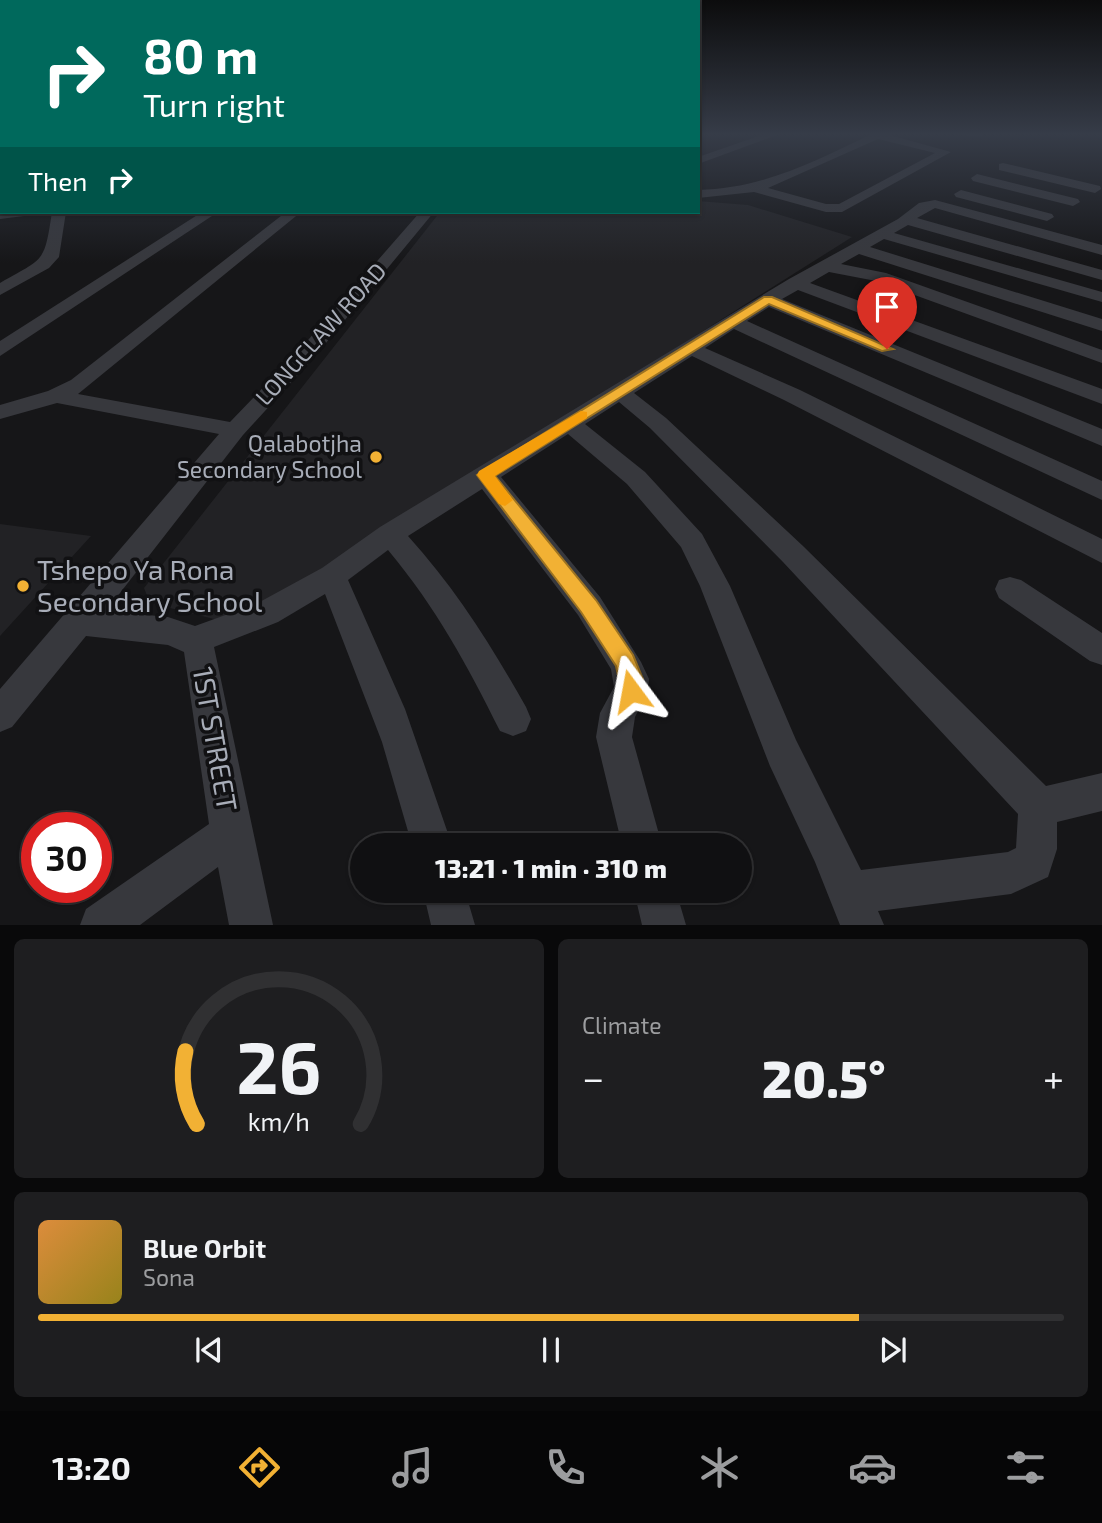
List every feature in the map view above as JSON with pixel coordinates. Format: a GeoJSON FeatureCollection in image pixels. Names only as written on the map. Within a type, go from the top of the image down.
{"type":"FeatureCollection","features":[{"type":"Feature","properties":{"kind":"street"},"geometry":{"type":"LineString","coordinates":[[700,194],[727,195],[758,188],[783,177]]}},
{"type":"Feature","properties":{"kind":"street"},"geometry":{"type":"LineString","coordinates":[[758,188],[826,208],[842,208],[899,177]]}},
{"type":"Feature","properties":{"kind":"street"},"geometry":{"type":"LineString","coordinates":[[1049,177],[1098,188]]}},
{"type":"Feature","properties":{"kind":"street"},"geometry":{"type":"LineString","coordinates":[[977,178],[1073,202]]}},
{"type":"Feature","properties":{"kind":"street"},"geometry":{"type":"LineString","coordinates":[[1030,230],[1098,188]]}},
{"type":"Feature","properties":{"kind":"street"},"geometry":{"type":"LineString","coordinates":[[961,194],[1051,218]]}},
{"type":"Feature","properties":{"kind":"street"},"geometry":{"type":"LineString","coordinates":[[195,640],[267,613],[332,576],[390,534],[795,283],[907,220],[925,206],[935,204],[1102,250]]}},
{"type":"Feature","properties":{"kind":"street"},"geometry":{"type":"LineString","coordinates":[[0,290],[43,265],[53,254],[59,214]]}},
{"type":"Feature","properties":{"kind":"street"},"geometry":{"type":"LineString","coordinates":[[0,350],[208,214]]}},
{"type":"Feature","properties":{"kind":"street"},"geometry":{"type":"LineString","coordinates":[[0,412],[56,396],[79,385],[292,214]]}},
{"type":"Feature","properties":{"kind":"street","name":"LONGCLAW ROAD"},"geometry":{"type":"LineString","coordinates":[[0,715],[235,430],[309,351],[425,214]]}},
{"type":"Feature","properties":{"kind":"street"},"geometry":{"type":"LineString","coordinates":[[907,220],[1102,275]]}},
{"type":"Feature","properties":{"kind":"street"},"geometry":{"type":"LineString","coordinates":[[881,234],[1102,297]]}},
{"type":"Feature","properties":{"kind":"street"},"geometry":{"type":"LineString","coordinates":[[856,248],[1102,326]]}},
{"type":"Feature","properties":{"kind":"street"},"geometry":{"type":"LineString","coordinates":[[824,266],[880,276],[1102,357]]}},
{"type":"Feature","properties":{"kind":"street"},"geometry":{"type":"LineString","coordinates":[[795,283],[886,314],[1102,397]]}},
{"type":"Feature","properties":{"kind":"street"},"geometry":{"type":"LineString","coordinates":[[768,300],[1102,438]]}},
{"type":"Feature","properties":{"kind":"street"},"geometry":{"type":"LineString","coordinates":[[734,322],[1102,491]]}},
{"type":"Feature","properties":{"kind":"street"},"geometry":{"type":"LineString","coordinates":[[690,348],[792,395],[1102,552]]}},
{"type":"Feature","properties":{"kind":"street"},"geometry":{"type":"LineString","coordinates":[[619,392],[658,423],[793,554],[1039,807]]}},
{"type":"Feature","properties":{"kind":"street"},"geometry":{"type":"LineString","coordinates":[[56,396],[235,430]]}},
{"type":"Feature","properties":{"kind":"street"},"geometry":{"type":"LineString","coordinates":[[569,423],[636,478],[692,541],[715,586],[783,753],[856,909],[1011,873],[1033,863],[1039,847],[1034,830],[1039,807]]}},
{"type":"Feature","properties":{"kind":"street"},"geometry":{"type":"LineString","coordinates":[[485,475],[589,606],[625,662],[632,679],[631,691],[618,713],[614,737],[639,833]]}},
{"type":"Feature","properties":{"kind":"street"},"geometry":{"type":"LineString","coordinates":[[390,534],[432,582],[467,633],[513,719]]}},
{"type":"Feature","properties":{"kind":"street"},"geometry":{"type":"LineString","coordinates":[[332,576],[359,633],[415,779],[429,833]]}},
{"type":"Feature","properties":{"kind":"street"},"geometry":{"type":"LineString","coordinates":[[1010,589],[1102,651]]}},
{"type":"Feature","properties":{"kind":"street","name":"1ST STREET"},"geometry":{"type":"LineString","coordinates":[[78,622],[168,631],[195,640],[204,671],[231,833],[251,925]]}},
{"type":"Feature","properties":{"kind":"street"},"geometry":{"type":"LineString","coordinates":[[1039,807],[1102,792]]}},
{"type":"Feature","properties":{"kind":"street","name":"1ST STREET"},"geometry":{"type":"LineString","coordinates":[[102,925],[231,833]]}},
{"type":"Feature","properties":{"kind":"street"},"geometry":{"type":"LineString","coordinates":[[447,903],[453,925]]}},
{"type":"Feature","properties":{"kind":"street"},"geometry":{"type":"LineString","coordinates":[[658,903],[664,925]]}},
{"type":"Feature","properties":{"kind":"shaded area","name":"Qalabotjha Secondary School"},"geometry":{"type":"Polygon","coordinates":[[[700,201],[748,205],[852,237],[238,625],[150,603],[144,588],[438,214],[700,214],[700,201]]]}},
{"type":"Feature","properties":{"kind":"shaded area","name":"Tshepo Ya Rona Secondary School"},"geometry":{"type":"Polygon","coordinates":[[[0,524],[91,536],[0,636],[0,524]]]}},
{"type":"Feature","properties":{"kind":"slow traffic"},"geometry":{"type":"LineString","coordinates":[[505,500],[485,475],[581,415]]}},
{"type":"Feature","properties":{"kind":"place","name":"Qalabotjha Secondary School"},"geometry":{"type":"Point","coordinates":[376,457]}},
{"type":"Feature","properties":{"kind":"place","name":"Tshepo Ya Rona Secondary School"},"geometry":{"type":"Point","coordinates":[23,586]}},
{"type":"Feature","properties":{"kind":"route"},"geometry":{"type":"LineString","coordinates":[[631,691],[632,679],[625,662],[589,606],[485,475],[768,300],[887,349]]}}]}
